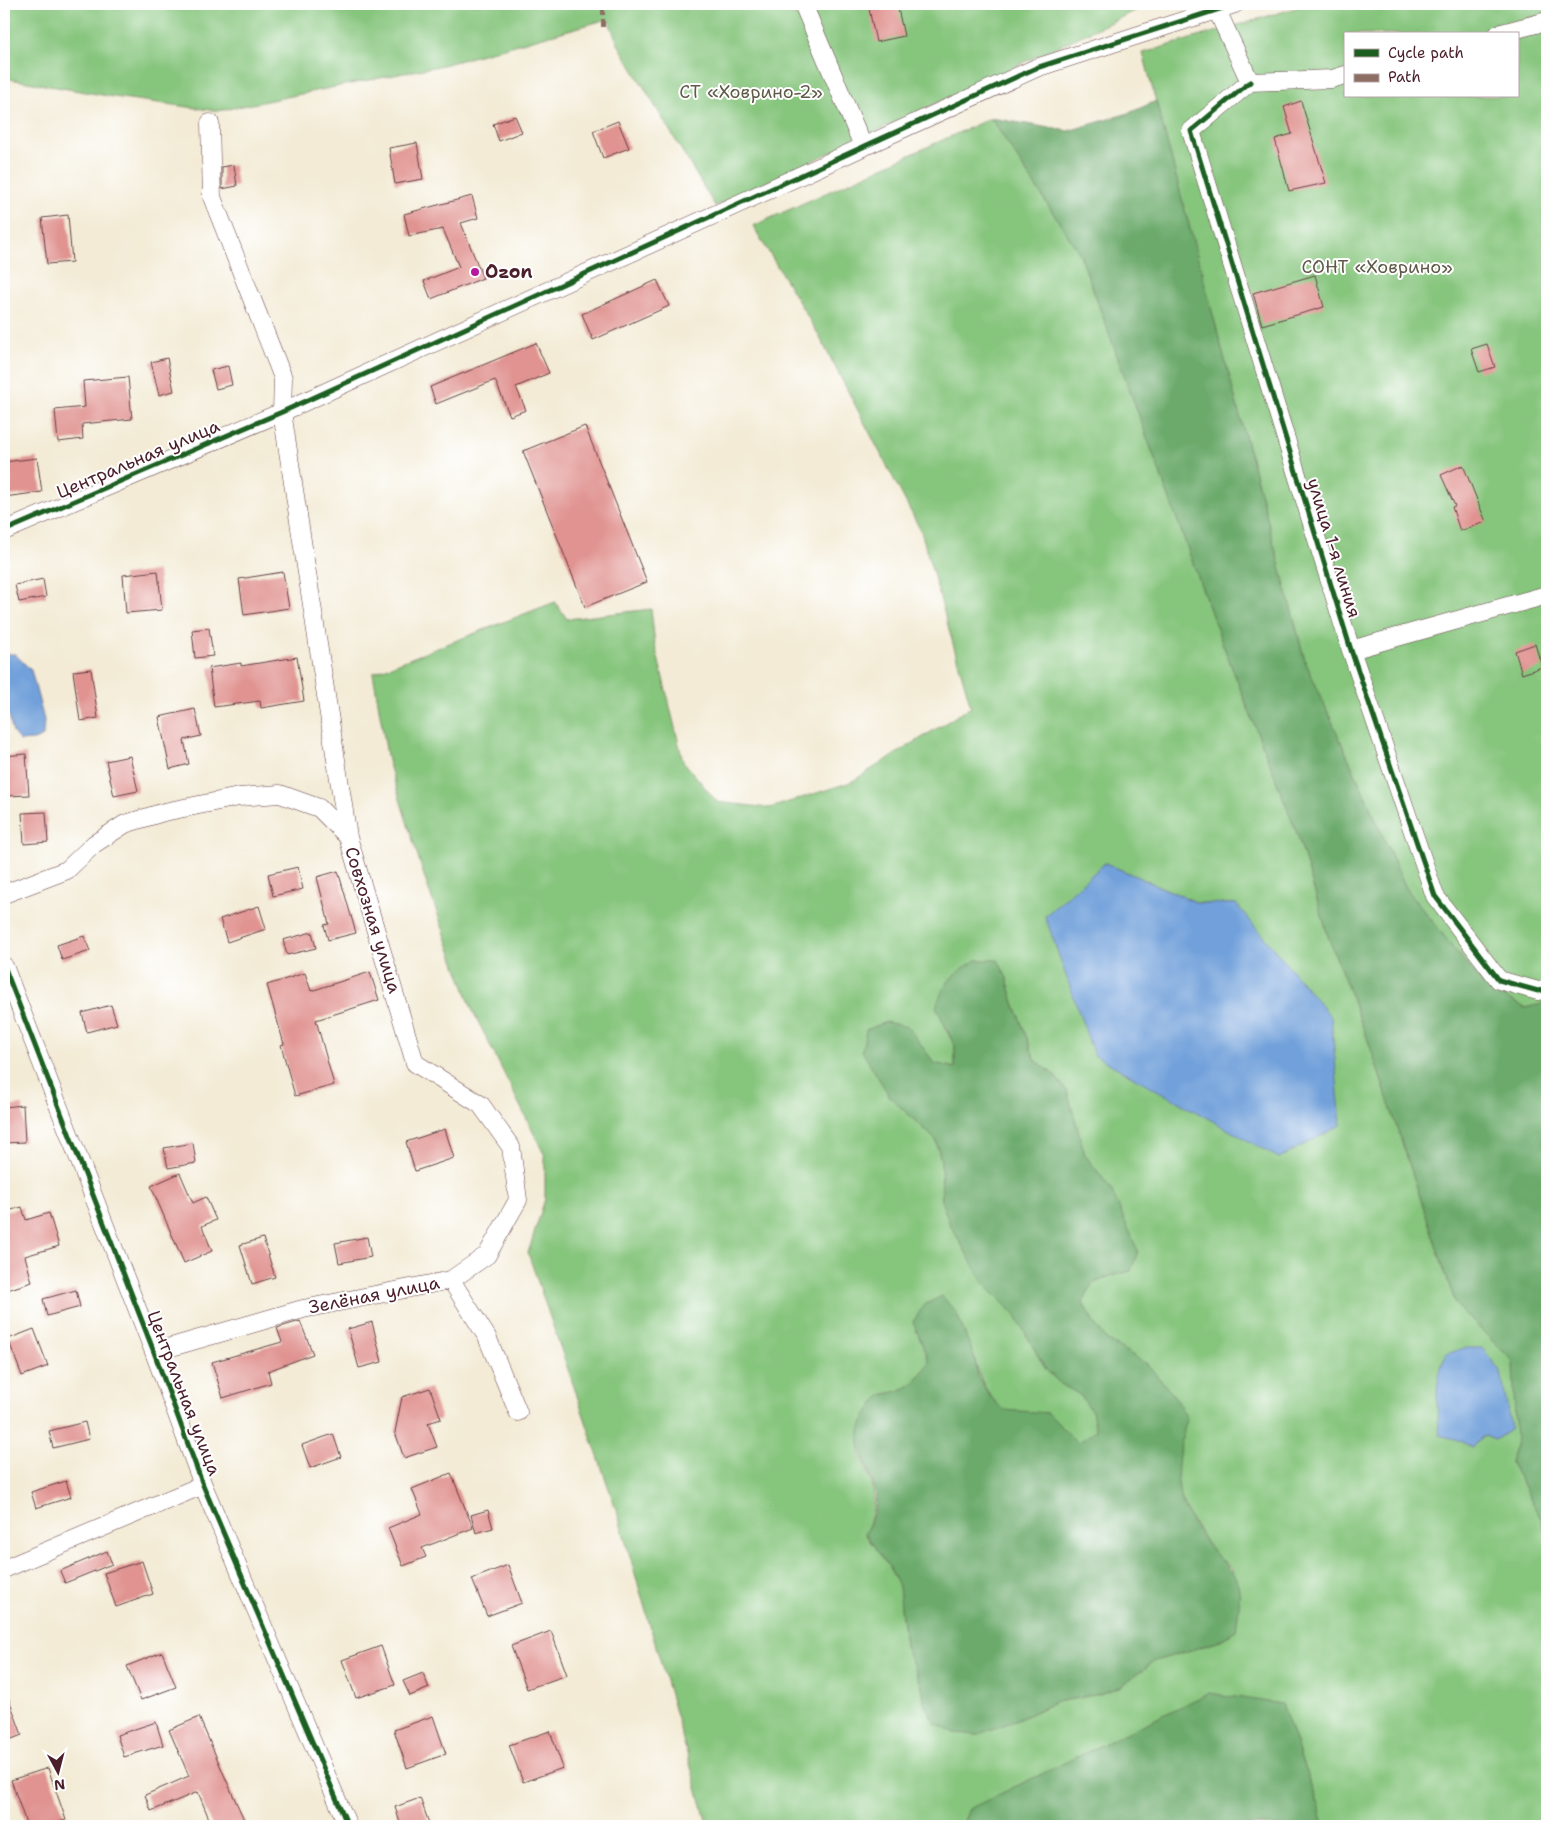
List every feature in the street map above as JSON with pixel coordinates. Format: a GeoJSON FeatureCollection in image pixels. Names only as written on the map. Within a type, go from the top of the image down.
{"type":"FeatureCollection","features":[{"type":"Feature","properties":{"kind":"street"},"geometry":{"type":"LineString","coordinates":[[804,4],[863,146]]}},
{"type":"Feature","properties":{"kind":"street","name":"Центральная улица"},"geometry":{"type":"LineString","coordinates":[[4,531],[282,412],[1036,68],[1235,4]]}},
{"type":"Feature","properties":{"kind":"street"},"geometry":{"type":"LineString","coordinates":[[1217,10],[1250,82],[1332,79],[1344,75]]}},
{"type":"Feature","properties":{"kind":"street"},"geometry":{"type":"LineString","coordinates":[[1506,32],[1547,21]]}},
{"type":"Feature","properties":{"kind":"street","name":"улица 1-я линия"},"geometry":{"type":"LineString","coordinates":[[1250,82],[1191,131],[1351,650],[1435,896],[1499,980],[1538,991],[1547,989]]}},
{"type":"Feature","properties":{"kind":"street"},"geometry":{"type":"LineString","coordinates":[[210,123],[212,197],[283,378],[282,412],[348,837]]}},
{"type":"Feature","properties":{"kind":"street"},"geometry":{"type":"LineString","coordinates":[[1351,650],[1547,595]]}},
{"type":"Feature","properties":{"kind":"street","name":"Совхозная улица"},"geometry":{"type":"LineString","coordinates":[[4,894],[67,870],[94,844],[125,824],[164,812],[239,797],[280,794],[319,808],[348,837],[415,1063],[481,1105],[511,1147],[518,1200],[487,1255],[451,1280]]}},
{"type":"Feature","properties":{"kind":"street","name":"Центральная улица"},"geometry":{"type":"LineString","coordinates":[[4,966],[154,1352],[203,1485],[348,1826]]}},
{"type":"Feature","properties":{"kind":"street","name":"Зелёная улица"},"geometry":{"type":"LineString","coordinates":[[154,1352],[303,1309],[451,1280],[487,1338],[518,1412]]}},
{"type":"Feature","properties":{"kind":"street"},"geometry":{"type":"LineString","coordinates":[[4,1569],[203,1485]]}},
{"type":"Feature","properties":{"kind":"green space","name":"СТ «Ховрино-2»"},"geometry":{"type":"Polygon","coordinates":[[[4,4],[1162,4],[1137,10],[715,206],[618,44],[608,19],[443,65],[218,111],[114,97],[4,78],[4,4]]]}},
{"type":"Feature","properties":{"kind":"green space","name":"СОНТ «Ховрино»"},"geometry":{"type":"Polygon","coordinates":[[[1309,4],[1547,4],[1547,1003],[1525,1008],[1483,985],[1406,888],[1305,661],[1143,53],[1309,4]]]}},
{"type":"Feature","properties":{"kind":"green space"},"geometry":{"type":"Polygon","coordinates":[[[1156,101],[1305,661],[1406,888],[1483,985],[1525,1008],[1547,1003],[1547,1537],[1541,1519],[1510,1461],[1516,1445],[1513,1361],[1456,1305],[1369,1043],[1328,936],[1298,836],[1220,637],[1080,254],[991,118],[1068,131],[1129,113],[1156,101]]]}},
{"type":"Feature","properties":{"kind":"green space"},"geometry":{"type":"Polygon","coordinates":[[[991,118],[1080,254],[1220,637],[1298,836],[1328,936],[1369,1043],[1456,1305],[1513,1361],[1516,1445],[1510,1461],[1541,1519],[1547,1537],[1547,1826],[1325,1826],[1282,1704],[969,1809],[962,1826],[708,1826],[618,1515],[528,1253],[545,1199],[545,1156],[472,1009],[426,882],[388,761],[373,673],[555,602],[567,619],[651,609],[655,645],[683,761],[717,802],[770,808],[851,782],[971,707],[921,531],[818,334],[753,226],[991,118]],[[1105,863],[1094,1055],[1236,904],[1198,903],[1105,863]],[[1007,978],[945,1028],[955,1046],[955,1068],[934,1063],[908,1027],[890,1097],[936,1140],[941,1160],[942,1203],[950,1224],[983,1283],[1016,1316],[1046,1370],[1061,1384],[1080,1395],[1092,1411],[1096,1431],[1078,1443],[1048,1413],[1003,1411],[984,1385],[974,1356],[913,1322],[929,1361],[920,1376],[910,1385],[898,1391],[881,1395],[860,1452],[872,1484],[874,1501],[865,1534],[889,1567],[899,1586],[905,1646],[922,1686],[925,1706],[1015,1721],[1056,1702],[1099,1694],[1119,1687],[1155,1661],[1217,1642],[1236,1631],[1232,1569],[1215,1554],[1188,1514],[1179,1492],[1176,1472],[1179,1450],[1147,1364],[1107,1340],[1093,1322],[1083,1303],[1092,1284],[1110,1276],[1131,1271],[1111,1189],[1085,1155],[1067,1091],[1053,1074],[1035,1060],[1007,978]],[[1511,1429],[1461,1441],[1471,1447],[1485,1436],[1495,1440],[1511,1429]]]}},
{"type":"Feature","properties":{"kind":"green space"},"geometry":{"type":"Polygon","coordinates":[[[977,960],[998,960],[1007,978],[1035,1060],[1053,1074],[1067,1091],[1085,1155],[1111,1189],[1138,1251],[1131,1271],[1110,1276],[1092,1284],[1083,1303],[1093,1322],[1107,1340],[1147,1364],[1176,1398],[1187,1419],[1179,1458],[1178,1475],[1179,1490],[1183,1504],[1200,1535],[1233,1573],[1238,1583],[1240,1599],[1236,1631],[1217,1642],[1155,1661],[1119,1687],[1099,1694],[1056,1702],[1015,1721],[976,1735],[955,1733],[935,1723],[925,1705],[922,1686],[905,1646],[899,1586],[889,1567],[865,1533],[870,1524],[876,1498],[860,1443],[862,1423],[869,1410],[881,1395],[898,1391],[910,1385],[920,1376],[929,1361],[913,1322],[924,1305],[942,1296],[956,1312],[974,1356],[978,1376],[989,1395],[1003,1410],[1048,1413],[1078,1443],[1096,1430],[1092,1411],[1080,1395],[1061,1384],[1046,1370],[1016,1316],[983,1283],[950,1224],[942,1203],[941,1160],[936,1140],[890,1097],[862,1051],[866,1030],[886,1022],[908,1027],[934,1063],[955,1068],[955,1046],[936,1007],[946,984],[955,974],[977,960]]]}},
{"type":"Feature","properties":{"kind":"green space"},"geometry":{"type":"Polygon","coordinates":[[[1209,1693],[1282,1704],[1325,1826],[962,1826],[969,1809],[1209,1693]]]}},
{"type":"Feature","properties":{"kind":"water"},"geometry":{"type":"Polygon","coordinates":[[[5,654],[15,654],[31,670],[44,720],[43,736],[34,740],[20,741],[13,733],[4,686],[5,654]]]}},
{"type":"Feature","properties":{"kind":"water"},"geometry":{"type":"Polygon","coordinates":[[[1105,863],[1198,903],[1236,904],[1331,1017],[1341,1125],[1279,1158],[1094,1055],[1045,916],[1105,863]]]}},
{"type":"Feature","properties":{"kind":"water"},"geometry":{"type":"Polygon","coordinates":[[[1464,1348],[1482,1348],[1501,1372],[1511,1429],[1495,1440],[1485,1436],[1471,1447],[1461,1441],[1440,1435],[1438,1414],[1437,1393],[1443,1363],[1447,1354],[1464,1348]]]}},
{"type":"Feature","properties":{"kind":"building"},"geometry":{"type":"Polygon","coordinates":[[[868,4],[897,4],[904,36],[876,42],[868,4]]]}},
{"type":"Feature","properties":{"kind":"building"},"geometry":{"type":"Polygon","coordinates":[[[1301,101],[1326,183],[1289,191],[1275,139],[1292,134],[1284,107],[1301,101]]]}},
{"type":"Feature","properties":{"kind":"building"},"geometry":{"type":"Polygon","coordinates":[[[515,116],[522,132],[499,141],[493,124],[515,116]]]}},
{"type":"Feature","properties":{"kind":"building"},"geometry":{"type":"Polygon","coordinates":[[[618,121],[629,148],[603,158],[593,131],[618,121]]]}},
{"type":"Feature","properties":{"kind":"building"},"geometry":{"type":"Polygon","coordinates":[[[417,143],[423,179],[395,184],[389,148],[417,143]]]}},
{"type":"Feature","properties":{"kind":"building"},"geometry":{"type":"Polygon","coordinates":[[[234,165],[237,186],[222,189],[222,167],[234,165]]]}},
{"type":"Feature","properties":{"kind":"building"},"geometry":{"type":"Polygon","coordinates":[[[472,196],[478,218],[461,223],[483,278],[431,299],[424,281],[459,267],[443,229],[409,236],[404,214],[472,196]]]}},
{"type":"Feature","properties":{"kind":"building"},"geometry":{"type":"Polygon","coordinates":[[[68,215],[72,262],[47,264],[42,218],[68,215]]]}},
{"type":"Feature","properties":{"kind":"building"},"geometry":{"type":"Polygon","coordinates":[[[1315,275],[1324,307],[1262,325],[1253,293],[1315,275]]]}},
{"type":"Feature","properties":{"kind":"building"},"geometry":{"type":"Polygon","coordinates":[[[657,280],[669,306],[593,340],[582,314],[657,280]]]}},
{"type":"Feature","properties":{"kind":"building"},"geometry":{"type":"Polygon","coordinates":[[[536,343],[549,373],[516,387],[526,410],[510,416],[495,380],[436,404],[430,387],[536,343]]]}},
{"type":"Feature","properties":{"kind":"building"},"geometry":{"type":"Polygon","coordinates":[[[1487,344],[1495,367],[1479,372],[1471,349],[1487,344]]]}},
{"type":"Feature","properties":{"kind":"building"},"geometry":{"type":"Polygon","coordinates":[[[167,358],[174,391],[159,395],[151,362],[167,358]]]}},
{"type":"Feature","properties":{"kind":"building"},"geometry":{"type":"Polygon","coordinates":[[[228,366],[232,385],[216,389],[211,370],[228,366]]]}},
{"type":"Feature","properties":{"kind":"building"},"geometry":{"type":"Polygon","coordinates":[[[128,377],[132,419],[82,424],[83,439],[58,442],[55,410],[85,407],[83,381],[128,377]]]}},
{"type":"Feature","properties":{"kind":"building"},"geometry":{"type":"Polygon","coordinates":[[[585,426],[647,582],[585,607],[523,451],[585,426]]]}},
{"type":"Feature","properties":{"kind":"building"},"geometry":{"type":"Polygon","coordinates":[[[37,458],[42,492],[4,497],[4,462],[37,458]]]}},
{"type":"Feature","properties":{"kind":"building"},"geometry":{"type":"Polygon","coordinates":[[[1463,465],[1486,522],[1460,531],[1452,507],[1455,506],[1441,475],[1463,465]]]}},
{"type":"Feature","properties":{"kind":"building"},"geometry":{"type":"Polygon","coordinates":[[[158,571],[162,610],[126,613],[123,575],[158,571]]]}},
{"type":"Feature","properties":{"kind":"building"},"geometry":{"type":"Polygon","coordinates":[[[283,572],[289,608],[244,615],[239,579],[283,572]]]}},
{"type":"Feature","properties":{"kind":"building"},"geometry":{"type":"Polygon","coordinates":[[[43,579],[46,597],[19,602],[15,585],[43,579]]]}},
{"type":"Feature","properties":{"kind":"building"},"geometry":{"type":"Polygon","coordinates":[[[209,628],[213,656],[195,658],[192,630],[209,628]]]}},
{"type":"Feature","properties":{"kind":"building"},"geometry":{"type":"Polygon","coordinates":[[[1535,644],[1542,667],[1522,674],[1515,651],[1535,644]]]}},
{"type":"Feature","properties":{"kind":"building"},"geometry":{"type":"Polygon","coordinates":[[[297,657],[304,701],[261,708],[260,701],[214,707],[209,668],[241,663],[241,666],[297,657]]]}},
{"type":"Feature","properties":{"kind":"building"},"geometry":{"type":"Polygon","coordinates":[[[91,669],[98,718],[80,721],[73,671],[91,669]]]}},
{"type":"Feature","properties":{"kind":"building"},"geometry":{"type":"Polygon","coordinates":[[[195,709],[201,736],[184,740],[189,764],[170,769],[159,717],[195,709]]]}},
{"type":"Feature","properties":{"kind":"building"},"geometry":{"type":"Polygon","coordinates":[[[26,754],[29,795],[7,796],[4,756],[26,754]]]}},
{"type":"Feature","properties":{"kind":"building"},"geometry":{"type":"Polygon","coordinates":[[[130,756],[138,791],[114,796],[106,761],[130,756]]]}},
{"type":"Feature","properties":{"kind":"building"},"geometry":{"type":"Polygon","coordinates":[[[46,812],[48,842],[24,844],[22,813],[46,812]]]}},
{"type":"Feature","properties":{"kind":"building"},"geometry":{"type":"Polygon","coordinates":[[[298,867],[303,889],[273,896],[268,874],[298,867]]]}},
{"type":"Feature","properties":{"kind":"building"},"geometry":{"type":"Polygon","coordinates":[[[338,871],[356,933],[328,940],[324,925],[329,924],[317,877],[338,871]]]}},
{"type":"Feature","properties":{"kind":"building"},"geometry":{"type":"Polygon","coordinates":[[[259,906],[266,929],[227,942],[220,919],[259,906]]]}},
{"type":"Feature","properties":{"kind":"building"},"geometry":{"type":"Polygon","coordinates":[[[312,932],[316,948],[287,955],[283,940],[312,932]]]}},
{"type":"Feature","properties":{"kind":"building"},"geometry":{"type":"Polygon","coordinates":[[[84,936],[90,951],[62,960],[57,945],[84,936]]]}},
{"type":"Feature","properties":{"kind":"building"},"geometry":{"type":"Polygon","coordinates":[[[370,972],[379,1000],[316,1020],[334,1085],[295,1096],[281,1045],[284,1044],[267,985],[305,973],[311,991],[370,972]]]}},
{"type":"Feature","properties":{"kind":"building"},"geometry":{"type":"Polygon","coordinates":[[[111,1005],[117,1024],[87,1032],[82,1013],[111,1005]]]}},
{"type":"Feature","properties":{"kind":"building"},"geometry":{"type":"Polygon","coordinates":[[[23,1105],[25,1142],[4,1143],[4,1107],[23,1105]]]}},
{"type":"Feature","properties":{"kind":"building"},"geometry":{"type":"Polygon","coordinates":[[[445,1129],[454,1158],[415,1171],[406,1142],[445,1129]]]}},
{"type":"Feature","properties":{"kind":"building"},"geometry":{"type":"Polygon","coordinates":[[[193,1143],[196,1163],[168,1168],[164,1148],[193,1143]]]}},
{"type":"Feature","properties":{"kind":"building"},"geometry":{"type":"Polygon","coordinates":[[[180,1173],[193,1203],[206,1197],[216,1220],[202,1226],[212,1251],[184,1263],[151,1186],[180,1173]]]}},
{"type":"Feature","properties":{"kind":"building"},"geometry":{"type":"Polygon","coordinates":[[[22,1207],[26,1220],[49,1213],[59,1246],[25,1256],[32,1282],[4,1291],[4,1212],[22,1207]]]}},
{"type":"Feature","properties":{"kind":"building"},"geometry":{"type":"Polygon","coordinates":[[[367,1237],[371,1257],[339,1263],[335,1243],[367,1237]]]}},
{"type":"Feature","properties":{"kind":"building"},"geometry":{"type":"Polygon","coordinates":[[[263,1238],[275,1277],[252,1284],[240,1245],[263,1238]]]}},
{"type":"Feature","properties":{"kind":"building"},"geometry":{"type":"Polygon","coordinates":[[[76,1290],[80,1307],[47,1316],[43,1299],[76,1290]]]}},
{"type":"Feature","properties":{"kind":"building"},"geometry":{"type":"Polygon","coordinates":[[[300,1321],[313,1354],[268,1371],[271,1383],[223,1398],[212,1362],[282,1342],[277,1328],[300,1321]]]}},
{"type":"Feature","properties":{"kind":"building"},"geometry":{"type":"Polygon","coordinates":[[[372,1322],[382,1362],[359,1368],[348,1329],[372,1322]]]}},
{"type":"Feature","properties":{"kind":"building"},"geometry":{"type":"Polygon","coordinates":[[[34,1329],[48,1366],[22,1376],[8,1339],[34,1329]]]}},
{"type":"Feature","properties":{"kind":"building"},"geometry":{"type":"Polygon","coordinates":[[[430,1388],[441,1419],[428,1423],[437,1447],[404,1458],[395,1432],[402,1397],[430,1388]]]}},
{"type":"Feature","properties":{"kind":"building"},"geometry":{"type":"Polygon","coordinates":[[[85,1422],[89,1439],[53,1448],[49,1431],[85,1422]]]}},
{"type":"Feature","properties":{"kind":"building"},"geometry":{"type":"Polygon","coordinates":[[[333,1434],[341,1457],[310,1468],[302,1445],[333,1434]]]}},
{"type":"Feature","properties":{"kind":"building"},"geometry":{"type":"Polygon","coordinates":[[[451,1473],[473,1528],[422,1548],[426,1557],[403,1566],[388,1528],[422,1514],[412,1489],[451,1473]]]}},
{"type":"Feature","properties":{"kind":"building"},"geometry":{"type":"Polygon","coordinates":[[[66,1481],[71,1497],[36,1508],[31,1492],[66,1481]]]}},
{"type":"Feature","properties":{"kind":"building"},"geometry":{"type":"Polygon","coordinates":[[[488,1510],[493,1528],[476,1533],[471,1515],[488,1510]]]}},
{"type":"Feature","properties":{"kind":"building"},"geometry":{"type":"Polygon","coordinates":[[[107,1551],[112,1564],[65,1583],[60,1571],[107,1551]]]}},
{"type":"Feature","properties":{"kind":"building"},"geometry":{"type":"Polygon","coordinates":[[[142,1561],[153,1594],[116,1607],[104,1573],[142,1561]]]}},
{"type":"Feature","properties":{"kind":"building"},"geometry":{"type":"Polygon","coordinates":[[[508,1565],[522,1603],[487,1616],[472,1579],[508,1565]]]}},
{"type":"Feature","properties":{"kind":"building"},"geometry":{"type":"Polygon","coordinates":[[[551,1631],[567,1675],[527,1689],[511,1646],[551,1631]]]}},
{"type":"Feature","properties":{"kind":"building"},"geometry":{"type":"Polygon","coordinates":[[[381,1646],[395,1685],[356,1698],[342,1660],[381,1646]]]}},
{"type":"Feature","properties":{"kind":"building"},"geometry":{"type":"Polygon","coordinates":[[[162,1652],[176,1687],[141,1700],[127,1666],[162,1652]]]}},
{"type":"Feature","properties":{"kind":"building"},"geometry":{"type":"Polygon","coordinates":[[[423,1673],[429,1688],[410,1696],[403,1681],[423,1673]]]}},
{"type":"Feature","properties":{"kind":"building"},"geometry":{"type":"Polygon","coordinates":[[[4,1691],[6,1691],[22,1735],[4,1742],[4,1691]]]}},
{"type":"Feature","properties":{"kind":"building"},"geometry":{"type":"Polygon","coordinates":[[[433,1716],[446,1754],[407,1768],[394,1730],[433,1716]]]}},
{"type":"Feature","properties":{"kind":"building"},"geometry":{"type":"Polygon","coordinates":[[[199,1717],[247,1826],[212,1826],[198,1792],[151,1811],[145,1795],[189,1776],[169,1730],[199,1717]]]}},
{"type":"Feature","properties":{"kind":"building"},"geometry":{"type":"Polygon","coordinates":[[[156,1722],[163,1745],[124,1757],[117,1735],[156,1722]]]}},
{"type":"Feature","properties":{"kind":"building"},"geometry":{"type":"Polygon","coordinates":[[[550,1731],[563,1768],[523,1782],[509,1745],[550,1731]]]}},
{"type":"Feature","properties":{"kind":"building"},"geometry":{"type":"Polygon","coordinates":[[[48,1768],[66,1820],[46,1826],[27,1826],[11,1780],[48,1768]]]}},
{"type":"Feature","properties":{"kind":"building"},"geometry":{"type":"Polygon","coordinates":[[[420,1798],[430,1826],[401,1826],[395,1807],[420,1798]]]}},
{"type":"Feature","properties":{"kind":"marked path"},"geometry":{"type":"LineString","coordinates":[[603,4],[603,27]]}},
{"type":"Feature","properties":{"kind":"cycle path"},"geometry":{"type":"LineString","coordinates":[[4,531],[282,412],[1036,68],[1235,4]]}},
{"type":"Feature","properties":{"kind":"cycle path"},"geometry":{"type":"LineString","coordinates":[[1250,82],[1191,131],[1351,650],[1435,896],[1499,980],[1538,991],[1547,989]]}},
{"type":"Feature","properties":{"kind":"cycle path"},"geometry":{"type":"LineString","coordinates":[[4,966],[154,1352],[203,1485],[348,1826]]}},
{"type":"Feature","properties":{"kind":"place","name":"Ozon"},"geometry":{"type":"Point","coordinates":[475,272]}}]}
